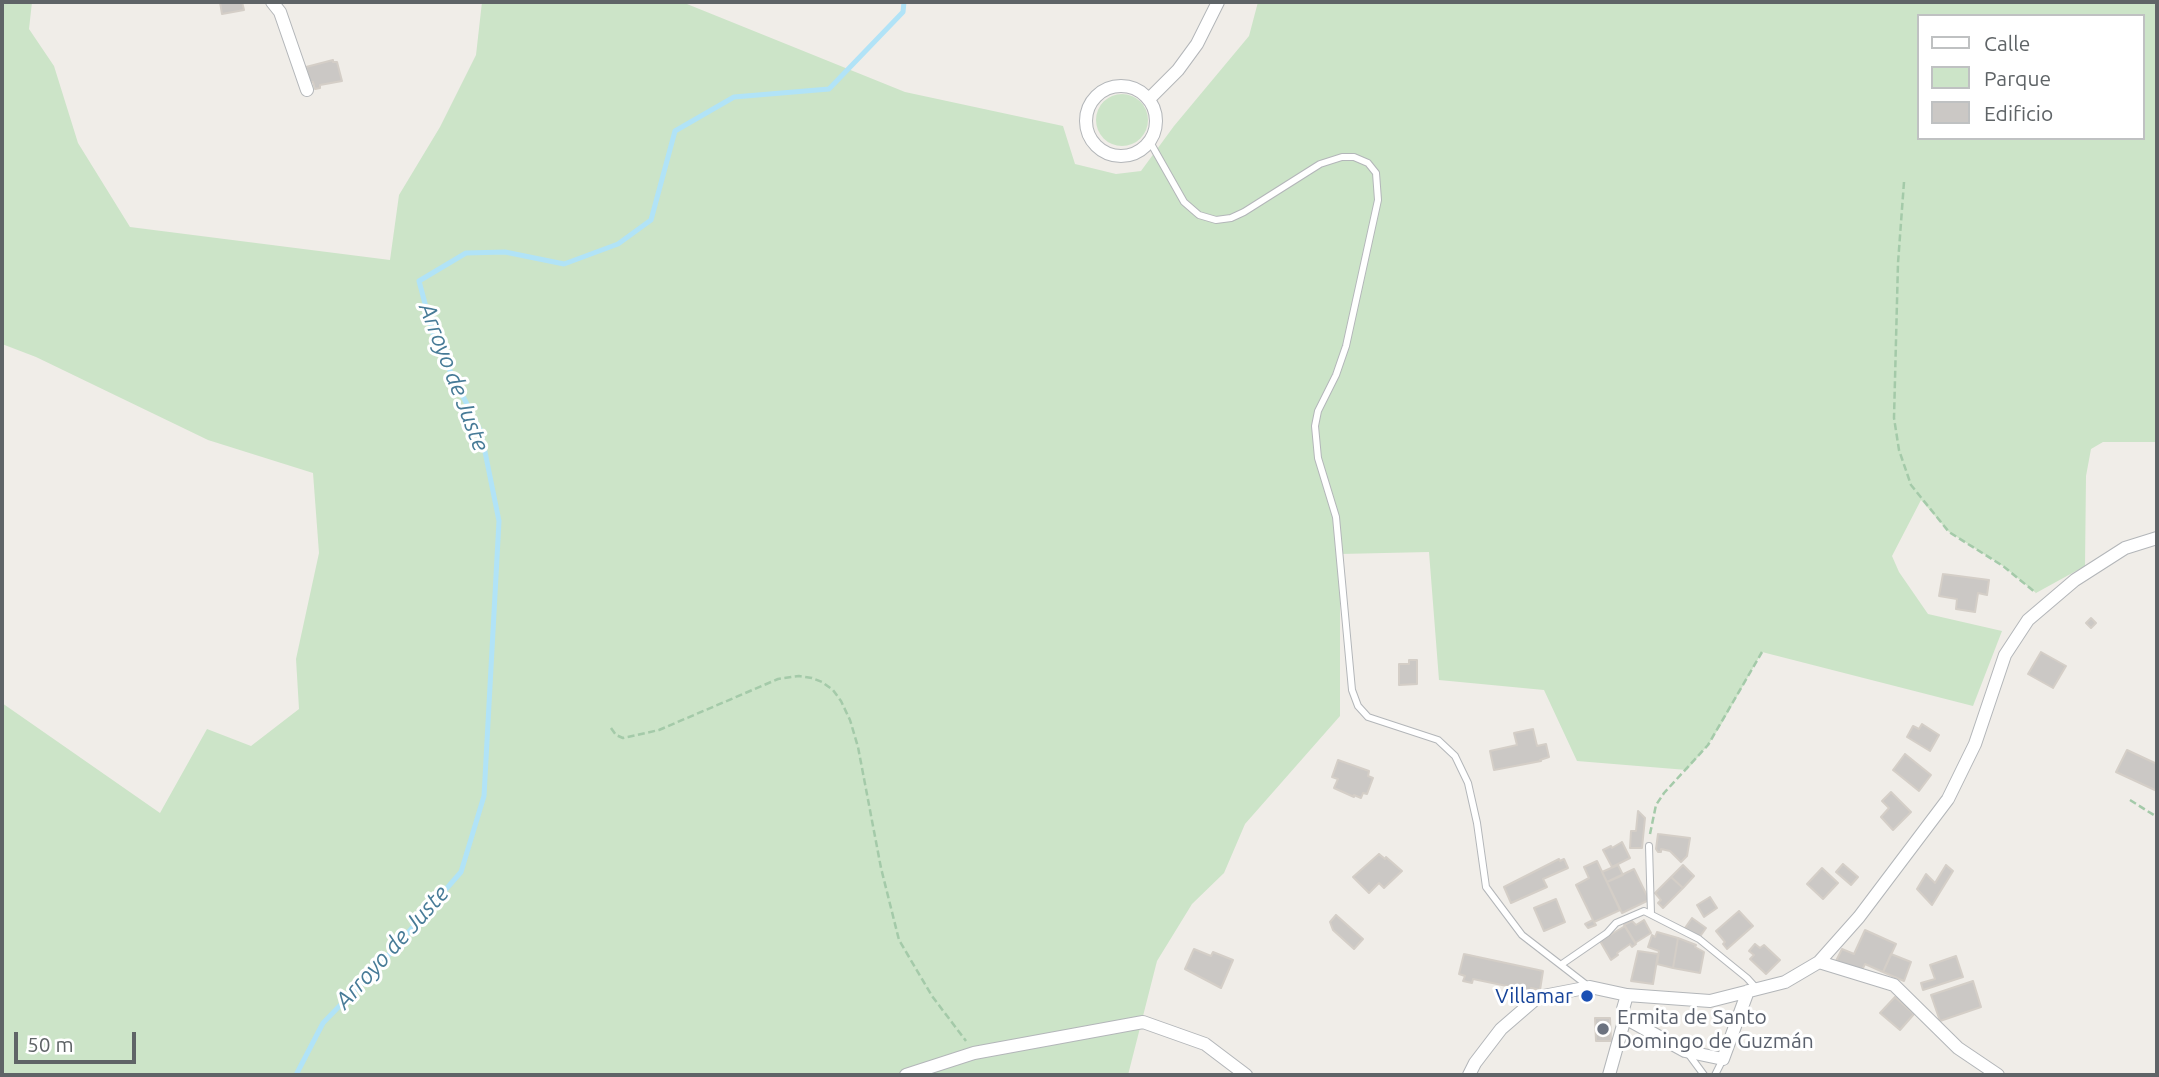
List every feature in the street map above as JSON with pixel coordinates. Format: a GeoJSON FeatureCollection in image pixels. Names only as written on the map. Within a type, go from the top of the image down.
{"type":"FeatureCollection","features":[{"type":"Feature","properties":{"kind":"street"},"geometry":{"type":"LineString","coordinates":[[272,2],[280,12],[307,90]]}},
{"type":"Feature","properties":{"kind":"street"},"geometry":{"type":"LineString","coordinates":[[1149,99],[1178,70],[1197,44],[1218,2]]}},
{"type":"Feature","properties":{"kind":"street"},"geometry":{"type":"LineString","coordinates":[[1110,86],[1129,86],[1143,92],[1153,104],[1157,119],[1156,131],[1150,142],[1141,150],[1126,156],[1110,155],[1093,143],[1086,128],[1086,112],[1094,96],[1110,86]]}},
{"type":"Feature","properties":{"kind":"street"},"geometry":{"type":"LineString","coordinates":[[1469,1075],[1501,1029],[1538,997],[1590,987],[1627,995],[1710,1001],[1785,982],[1819,962],[1859,917],[1948,799],[1975,744],[2005,655],[2028,620],[2075,580],[2125,548],[2157,538]]}},
{"type":"Feature","properties":{"kind":"street"},"geometry":{"type":"LineString","coordinates":[[1819,962],[1894,985],[1958,1048],[1998,1075]]}},
{"type":"Feature","properties":{"kind":"street"},"geometry":{"type":"LineString","coordinates":[[1625,1018],[1685,1051],[1723,1059],[1753,990]]}},
{"type":"Feature","properties":{"kind":"street"},"geometry":{"type":"LineString","coordinates":[[1609,1075],[1625,1018],[1623,1009],[1627,995]]}},
{"type":"Feature","properties":{"kind":"street"},"geometry":{"type":"LineString","coordinates":[[906,1075],[974,1053],[1143,1022],[1205,1044],[1246,1075]]}},
{"type":"Feature","properties":{"kind":"lane"},"geometry":{"type":"LineString","coordinates":[[1150,142],[1184,202],[1199,215],[1216,220],[1237,215],[1320,164],[1342,157],[1354,157],[1368,163],[1376,173],[1378,200],[1346,346],[1336,375],[1318,411],[1315,426],[1318,457],[1336,517],[1352,691],[1358,705],[1368,717],[1437,740],[1455,756],[1468,783],[1486,887],[1522,935],[1590,987]]}},
{"type":"Feature","properties":{"kind":"lane"},"geometry":{"type":"LineString","coordinates":[[1649,846],[1651,914]]}},
{"type":"Feature","properties":{"kind":"lane"},"geometry":{"type":"LineString","coordinates":[[1562,964],[1616,923],[1644,911],[1699,939],[1753,990]]}},
{"type":"Feature","properties":{"kind":"lane"},"geometry":{"type":"LineString","coordinates":[[1685,1051],[1704,1075]]}},
{"type":"Feature","properties":{"kind":"lane"},"geometry":{"type":"LineString","coordinates":[[1715,1075],[1723,1059]]}},
{"type":"Feature","properties":{"kind":"path"},"geometry":{"type":"LineString","coordinates":[[1904,182],[1898,264],[1894,418],[1899,450],[1911,485],[1949,532],[2003,566],[2048,604]]}},
{"type":"Feature","properties":{"kind":"path"},"geometry":{"type":"LineString","coordinates":[[1649,846],[1656,805],[1709,745],[1762,652]]}},
{"type":"Feature","properties":{"kind":"path"},"geometry":{"type":"LineString","coordinates":[[611,728],[623,738],[660,730],[778,679],[799,676],[812,678],[822,681],[833,690],[850,720],[858,747],[881,868],[900,940],[932,996],[974,1053]]}},
{"type":"Feature","properties":{"kind":"path"},"geometry":{"type":"LineString","coordinates":[[2130,800],[2157,817]]}},
{"type":"Feature","properties":{"kind":"green space"},"geometry":{"type":"Polygon","coordinates":[[[2,2],[32,2],[29,29],[54,66],[78,143],[130,227],[390,260],[399,195],[440,127],[476,55],[482,2],[682,2],[905,92],[1063,126],[1075,164],[1116,174],[1141,171],[1174,126],[1249,36],[1258,2],[2157,2],[2157,442],[2103,442],[2091,449],[2086,476],[2085,566],[2036,593],[2003,566],[1949,532],[1921,500],[1892,556],[1899,572],[1928,614],[2002,631],[1973,706],[1762,652],[1721,725],[1687,770],[1577,761],[1544,690],[1439,680],[1429,552],[1340,554],[1340,716],[1245,824],[1224,873],[1192,904],[1157,961],[1128,1075],[2,1075],[2,703],[160,813],[207,729],[251,746],[299,709],[296,659],[319,553],[313,473],[208,440],[36,357],[2,344],[2,2]]]}},
{"type":"Feature","properties":{"kind":"green space"},"geometry":{"type":"Polygon","coordinates":[[[1122,94],[1132,96],[1140,102],[1146,110],[1146,130],[1140,138],[1132,144],[1122,146],[1112,144],[1104,138],[1098,130],[1096,120],[1098,110],[1104,102],[1112,96],[1122,94]]]}},
{"type":"Feature","properties":{"kind":"building"},"geometry":{"type":"Polygon","coordinates":[[[220,2],[242,2],[244,10],[222,14],[220,2]]]}},
{"type":"Feature","properties":{"kind":"building"},"geometry":{"type":"Polygon","coordinates":[[[333,60],[337,62],[342,81],[320,85],[320,88],[315,89],[313,82],[309,82],[306,67],[333,60]]]}},
{"type":"Feature","properties":{"kind":"building"},"geometry":{"type":"Polygon","coordinates":[[[1943,574],[1989,580],[1987,595],[1978,593],[1975,612],[1956,609],[1957,599],[1939,596],[1943,574]]]}},
{"type":"Feature","properties":{"kind":"building"},"geometry":{"type":"Polygon","coordinates":[[[2091,618],[2096,623],[2091,628],[2086,623],[2091,618]]]}},
{"type":"Feature","properties":{"kind":"building"},"geometry":{"type":"Polygon","coordinates":[[[2041,652],[2066,666],[2053,688],[2028,674],[2041,652]]]}},
{"type":"Feature","properties":{"kind":"building"},"geometry":{"type":"Polygon","coordinates":[[[1409,660],[1417,660],[1417,684],[1399,685],[1399,664],[1409,664],[1409,660]]]}},
{"type":"Feature","properties":{"kind":"building"},"geometry":{"type":"Polygon","coordinates":[[[1922,724],[1939,735],[1930,751],[1907,737],[1913,726],[1919,729],[1922,724]]]}},
{"type":"Feature","properties":{"kind":"building"},"geometry":{"type":"Polygon","coordinates":[[[1533,729],[1537,746],[1546,744],[1549,757],[1494,770],[1490,751],[1517,745],[1514,733],[1533,729]]]}},
{"type":"Feature","properties":{"kind":"building"},"geometry":{"type":"Polygon","coordinates":[[[2127,750],[2157,764],[2157,791],[2116,772],[2127,750]]]}},
{"type":"Feature","properties":{"kind":"building"},"geometry":{"type":"Polygon","coordinates":[[[1905,754],[1931,775],[1919,791],[1893,770],[1905,754]]]}},
{"type":"Feature","properties":{"kind":"building"},"geometry":{"type":"Polygon","coordinates":[[[1338,760],[1369,771],[1368,776],[1373,778],[1367,794],[1363,793],[1361,798],[1354,797],[1334,788],[1338,779],[1332,777],[1338,760]]]}},
{"type":"Feature","properties":{"kind":"building"},"geometry":{"type":"Polygon","coordinates":[[[1891,792],[1911,812],[1893,830],[1881,817],[1889,808],[1882,801],[1891,792]]]}},
{"type":"Feature","properties":{"kind":"building"},"geometry":{"type":"Polygon","coordinates":[[[1638,811],[1645,818],[1642,848],[1630,848],[1631,831],[1636,831],[1638,811]]]}},
{"type":"Feature","properties":{"kind":"building"},"geometry":{"type":"Polygon","coordinates":[[[1658,834],[1690,838],[1687,856],[1681,862],[1670,851],[1661,849],[1661,852],[1658,852],[1658,834]]]}},
{"type":"Feature","properties":{"kind":"building"},"geometry":{"type":"Polygon","coordinates":[[[1622,842],[1630,858],[1612,867],[1603,850],[1622,842]]]}},
{"type":"Feature","properties":{"kind":"building"},"geometry":{"type":"Polygon","coordinates":[[[1379,854],[1402,871],[1384,888],[1379,883],[1369,893],[1353,877],[1379,854]]]}},
{"type":"Feature","properties":{"kind":"building"},"geometry":{"type":"Polygon","coordinates":[[[1559,859],[1564,859],[1568,868],[1543,879],[1547,887],[1511,903],[1504,887],[1559,859]]]}},
{"type":"Feature","properties":{"kind":"building"},"geometry":{"type":"Polygon","coordinates":[[[1597,861],[1620,910],[1594,922],[1596,925],[1588,928],[1585,924],[1593,920],[1576,885],[1589,878],[1584,867],[1597,861]]]}},
{"type":"Feature","properties":{"kind":"building"},"geometry":{"type":"Polygon","coordinates":[[[1843,864],[1858,877],[1851,885],[1836,872],[1843,864]]]}},
{"type":"Feature","properties":{"kind":"building"},"geometry":{"type":"Polygon","coordinates":[[[1618,865],[1623,875],[1607,882],[1602,872],[1618,865]]]}},
{"type":"Feature","properties":{"kind":"building"},"geometry":{"type":"Polygon","coordinates":[[[1683,865],[1694,876],[1683,888],[1671,877],[1683,865]]]}},
{"type":"Feature","properties":{"kind":"building"},"geometry":{"type":"Polygon","coordinates":[[[1946,865],[1953,871],[1932,905],[1917,889],[1926,874],[1935,883],[1946,865]]]}},
{"type":"Feature","properties":{"kind":"building"},"geometry":{"type":"Polygon","coordinates":[[[1822,868],[1838,883],[1823,899],[1807,884],[1822,868]]]}},
{"type":"Feature","properties":{"kind":"building"},"geometry":{"type":"Polygon","coordinates":[[[1634,869],[1649,900],[1622,913],[1607,882],[1634,869]]]}},
{"type":"Feature","properties":{"kind":"building"},"geometry":{"type":"Polygon","coordinates":[[[1671,877],[1683,888],[1663,908],[1655,893],[1671,877]]]}},
{"type":"Feature","properties":{"kind":"building"},"geometry":{"type":"Polygon","coordinates":[[[1710,897],[1717,908],[1704,917],[1697,905],[1710,897]]]}},
{"type":"Feature","properties":{"kind":"building"},"geometry":{"type":"Polygon","coordinates":[[[1556,899],[1565,922],[1544,931],[1534,908],[1556,899]]]}},
{"type":"Feature","properties":{"kind":"building"},"geometry":{"type":"Polygon","coordinates":[[[1739,911],[1753,926],[1727,949],[1716,931],[1739,911]]]}},
{"type":"Feature","properties":{"kind":"building"},"geometry":{"type":"Polygon","coordinates":[[[1336,915],[1363,939],[1354,949],[1333,930],[1330,922],[1336,915]]]}},
{"type":"Feature","properties":{"kind":"building"},"geometry":{"type":"Polygon","coordinates":[[[1692,918],[1706,928],[1699,938],[1685,928],[1692,918]]]}},
{"type":"Feature","properties":{"kind":"building"},"geometry":{"type":"Polygon","coordinates":[[[1644,920],[1651,933],[1635,943],[1624,925],[1632,921],[1636,925],[1644,920]]]}},
{"type":"Feature","properties":{"kind":"building"},"geometry":{"type":"Polygon","coordinates":[[[1625,926],[1636,944],[1632,947],[1630,944],[1611,960],[1600,941],[1625,926]]]}},
{"type":"Feature","properties":{"kind":"building"},"geometry":{"type":"Polygon","coordinates":[[[1865,930],[1896,944],[1883,972],[1865,964],[1861,972],[1836,961],[1842,949],[1854,954],[1865,930]]]}},
{"type":"Feature","properties":{"kind":"building"},"geometry":{"type":"Polygon","coordinates":[[[1657,932],[1678,938],[1673,968],[1657,964],[1659,951],[1648,947],[1652,935],[1655,937],[1657,932]]]}},
{"type":"Feature","properties":{"kind":"building"},"geometry":{"type":"Polygon","coordinates":[[[1678,938],[1696,945],[1695,947],[1704,952],[1700,973],[1673,968],[1678,938]]]}},
{"type":"Feature","properties":{"kind":"building"},"geometry":{"type":"Polygon","coordinates":[[[1755,944],[1760,948],[1764,945],[1780,960],[1766,974],[1750,959],[1754,955],[1749,951],[1755,944]]]}},
{"type":"Feature","properties":{"kind":"building"},"geometry":{"type":"Polygon","coordinates":[[[1194,949],[1211,956],[1213,952],[1233,960],[1221,988],[1185,969],[1194,949]]]}},
{"type":"Feature","properties":{"kind":"building"},"geometry":{"type":"Polygon","coordinates":[[[1638,951],[1658,954],[1653,984],[1631,981],[1638,951]]]}},
{"type":"Feature","properties":{"kind":"building"},"geometry":{"type":"Polygon","coordinates":[[[1464,954],[1543,971],[1540,990],[1531,988],[1531,991],[1473,979],[1472,983],[1463,981],[1465,976],[1459,974],[1464,954]]]}},
{"type":"Feature","properties":{"kind":"building"},"geometry":{"type":"Polygon","coordinates":[[[1891,954],[1911,962],[1904,981],[1883,972],[1891,954]]]}},
{"type":"Feature","properties":{"kind":"building"},"geometry":{"type":"Polygon","coordinates":[[[1956,956],[1963,977],[1923,990],[1921,983],[1935,979],[1930,965],[1956,956]]]}},
{"type":"Feature","properties":{"kind":"building"},"geometry":{"type":"Polygon","coordinates":[[[1973,981],[1981,1007],[1940,1021],[1931,995],[1973,981]]]}},
{"type":"Feature","properties":{"kind":"building"},"geometry":{"type":"Polygon","coordinates":[[[1895,997],[1914,1014],[1900,1030],[1880,1013],[1895,997]]]}},
{"type":"Feature","properties":{"kind":"building","name":"Ermita de Santo Domingo de Guzmán"},"geometry":{"type":"Polygon","coordinates":[[[1595,1018],[1610,1018],[1611,1041],[1596,1041],[1595,1018]]]}},
{"type":"Feature","properties":{"kind":"waterway","name":"Arroyo de Juste"},"geometry":{"type":"LineString","coordinates":[[296,1075],[323,1023],[385,959],[461,872],[484,796],[499,521],[481,432],[435,341],[419,281],[466,253],[505,252],[564,264],[618,244],[651,220],[675,131],[734,97],[829,89],[903,12],[904,2]]}},
{"type":"Feature","properties":{"kind":"place","name":"Villamar"},"geometry":{"type":"Point","coordinates":[1587,996]}},
{"type":"Feature","properties":{"kind":"place","name":"Ermita de Santo Domingo de Guzmán"},"geometry":{"type":"Point","coordinates":[1603,1029]}}]}
